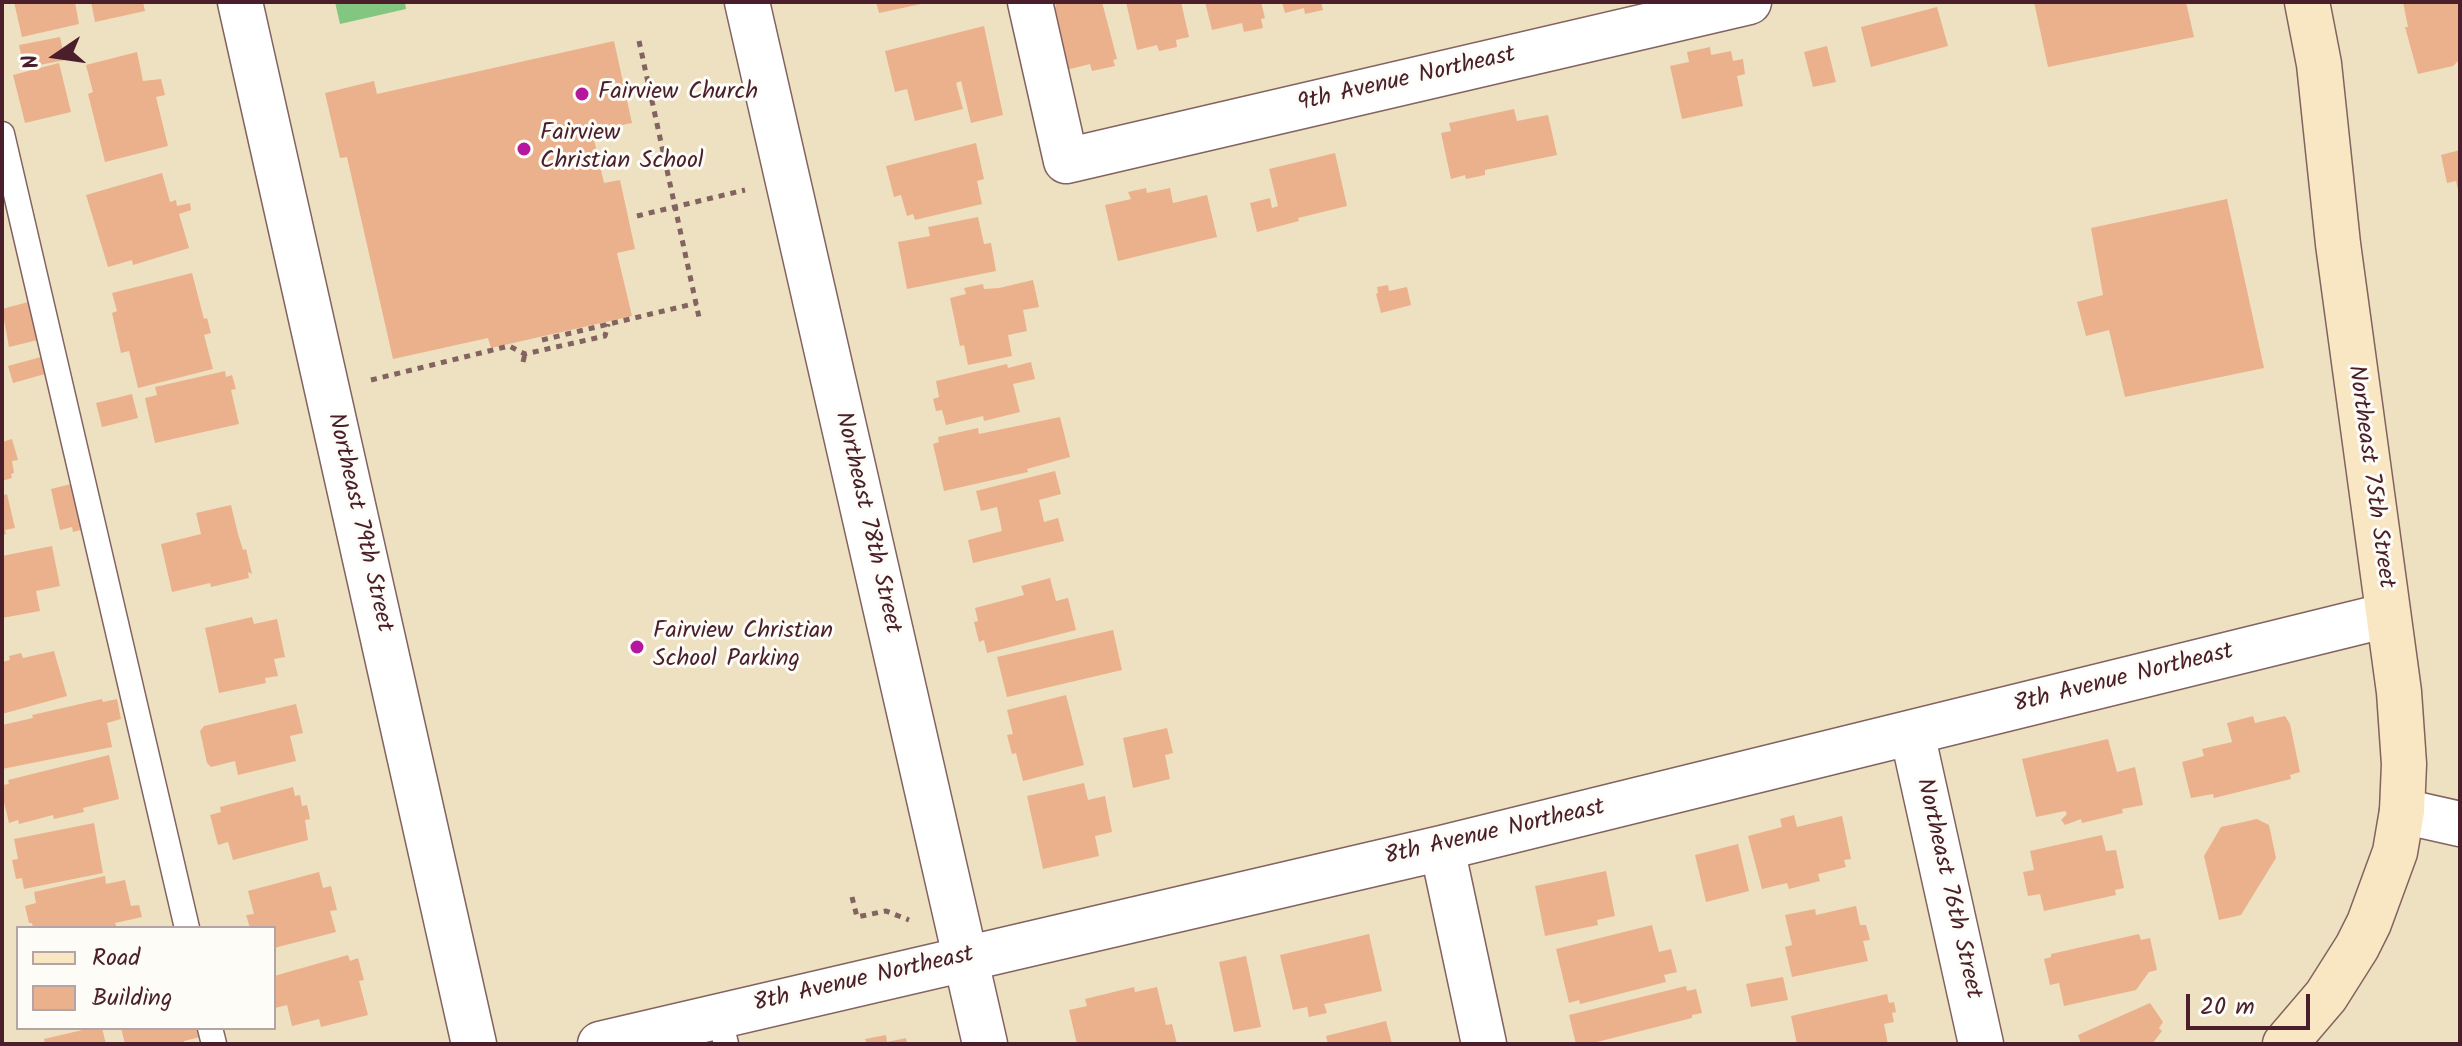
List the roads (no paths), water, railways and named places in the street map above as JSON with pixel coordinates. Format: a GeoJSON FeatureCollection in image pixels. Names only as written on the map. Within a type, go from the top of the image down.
{"type":"FeatureCollection","features":[{"type":"Feature","properties":{"kind":"main road","name":"Northeast 75th Street"},"geometry":{"type":"LineString","coordinates":[[2285,1044],[2326,996],[2357,947],[2388,873],[2402,811],[2404,764],[2388,615],[2338,244],[2319,64],[2307,2]]}},
{"type":"Feature","properties":{"kind":"street","name":"Northeast 79th Street"},"geometry":{"type":"LineString","coordinates":[[240,2],[475,1044]]}},
{"type":"Feature","properties":{"kind":"street","name":"Northeast 78th Street"},"geometry":{"type":"LineString","coordinates":[[747,2],[985,1044]]}},
{"type":"Feature","properties":{"kind":"street","name":"9th Avenue Northeast"},"geometry":{"type":"LineString","coordinates":[[1030,2],[1066,161],[1749,2]]}},
{"type":"Feature","properties":{"kind":"street","name":"8th Avenue Northeast"},"geometry":{"type":"LineString","coordinates":[[600,1044],[723,1030],[966,957],[1442,848],[2388,615]]}},
{"type":"Feature","properties":{"kind":"street","name":"Northeast 76th Street"},"geometry":{"type":"LineString","coordinates":[[1912,733],[1981,1044]]}},
{"type":"Feature","properties":{"kind":"street"},"geometry":{"type":"LineString","coordinates":[[2402,811],[2460,824]]}},
{"type":"Feature","properties":{"kind":"street"},"geometry":{"type":"LineString","coordinates":[[1442,848],[1484,1044]]}},
{"type":"Feature","properties":{"kind":"street"},"geometry":{"type":"LineString","coordinates":[[475,1044],[484,1044]]}},
{"type":"Feature","properties":{"kind":"lane"},"geometry":{"type":"LineString","coordinates":[[2,134],[187,926]]}},
{"type":"Feature","properties":{"kind":"place","name":"Fairview Church"},"geometry":{"type":"Point","coordinates":[582,94]}},
{"type":"Feature","properties":{"kind":"place","name":"Fairview Christian School"},"geometry":{"type":"Point","coordinates":[524,149]}},
{"type":"Feature","properties":{"kind":"place","name":"Fairview Christian School Parking"},"geometry":{"type":"Point","coordinates":[637,647]}}]}
